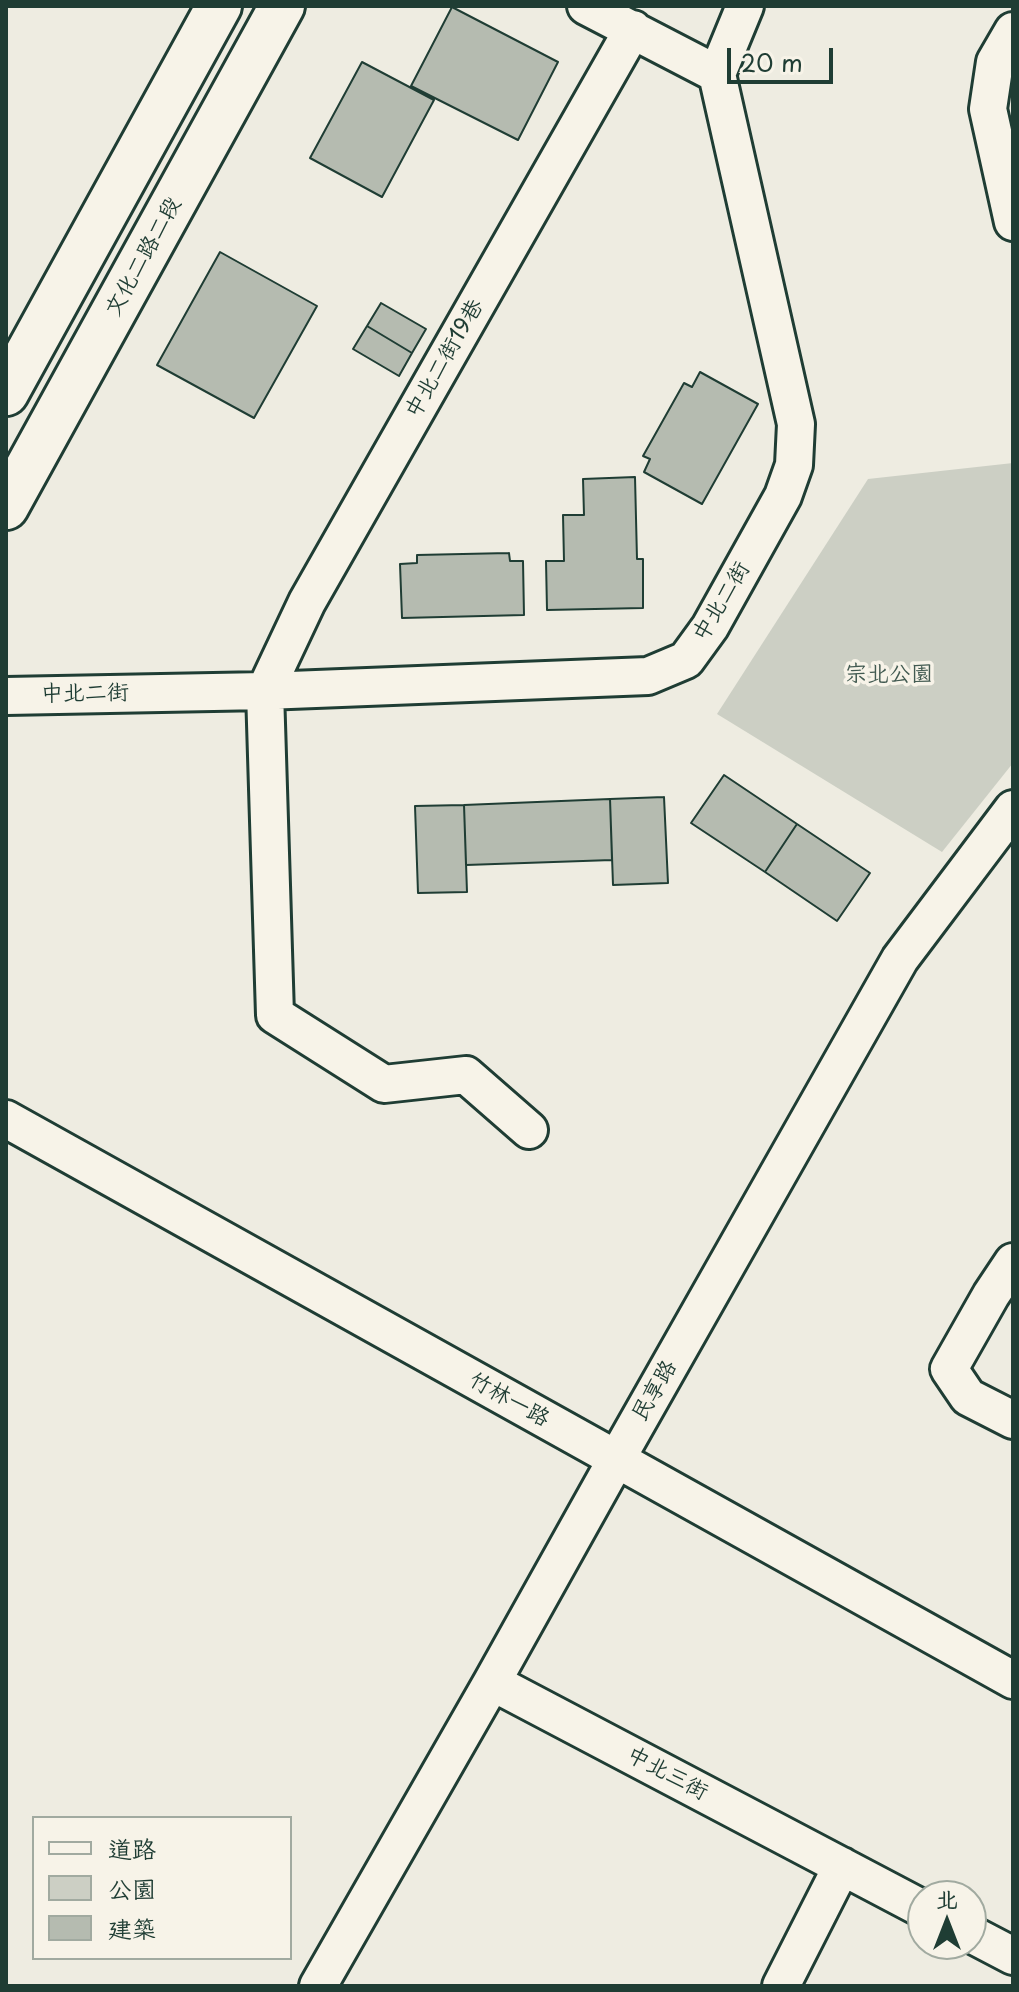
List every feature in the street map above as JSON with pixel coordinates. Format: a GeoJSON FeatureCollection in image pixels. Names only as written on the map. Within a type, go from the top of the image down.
{"type":"FeatureCollection","features":[{"type":"Feature","properties":{"kind":"street"},"geometry":{"type":"LineString","coordinates":[[6,393],[219,6]]}},
{"type":"Feature","properties":{"kind":"street","name":"文化二路二段"},"geometry":{"type":"LineString","coordinates":[[6,507],[282,6]]}},
{"type":"Feature","properties":{"kind":"street"},"geometry":{"type":"LineString","coordinates":[[586,6],[717,74],[745,6]]}},
{"type":"Feature","properties":{"kind":"street","name":"中北二街19巷"},"geometry":{"type":"LineString","coordinates":[[265,691],[307,602],[633,29]]}},
{"type":"Feature","properties":{"kind":"street"},"geometry":{"type":"LineString","coordinates":[[1013,31],[995,62],[988,109],[1013,222]]}},
{"type":"Feature","properties":{"kind":"street","name":"中北二街"},"geometry":{"type":"LineString","coordinates":[[6,696],[265,691],[648,676],[686,660],[710,627],[783,496],[794,465],[796,424],[717,74]]}},
{"type":"Feature","properties":{"kind":"street"},"geometry":{"type":"LineString","coordinates":[[265,691],[275,1015],[384,1084],[466,1075],[529,1130]]}},
{"type":"Feature","properties":{"kind":"street","name":"民享路"},"geometry":{"type":"LineString","coordinates":[[318,1986],[900,959],[1013,809]]}},
{"type":"Feature","properties":{"kind":"street","name":"竹林一路"},"geometry":{"type":"LineString","coordinates":[[6,1119],[1013,1680]]}},
{"type":"Feature","properties":{"kind":"street"},"geometry":{"type":"LineString","coordinates":[[1013,1262],[949,1369],[968,1397],[1013,1420]]}},
{"type":"Feature","properties":{"kind":"street","name":"中北三街"},"geometry":{"type":"LineString","coordinates":[[492,1682],[907,1901]]}},
{"type":"Feature","properties":{"kind":"street"},"geometry":{"type":"LineString","coordinates":[[781,1986],[842,1866]]}},
{"type":"Feature","properties":{"kind":"street"},"geometry":{"type":"LineString","coordinates":[[987,1942],[1013,1956]]}},
{"type":"Feature","properties":{"kind":"green space","name":"宗北公園"},"geometry":{"type":"Polygon","coordinates":[[[1013,463],[1013,763],[942,852],[717,714],[868,479],[1013,463]]]}},
{"type":"Feature","properties":{"kind":"building"},"geometry":{"type":"Polygon","coordinates":[[[452,7],[558,62],[518,140],[411,86],[452,7]]]}},
{"type":"Feature","properties":{"kind":"building"},"geometry":{"type":"Polygon","coordinates":[[[362,62],[434,100],[382,197],[310,158],[362,62]]]}},
{"type":"Feature","properties":{"kind":"building"},"geometry":{"type":"Polygon","coordinates":[[[220,252],[317,306],[254,418],[157,365],[220,252]]]}},
{"type":"Feature","properties":{"kind":"building"},"geometry":{"type":"Polygon","coordinates":[[[381,303],[426,329],[412,353],[367,326],[381,303]]]}},
{"type":"Feature","properties":{"kind":"building"},"geometry":{"type":"Polygon","coordinates":[[[367,326],[412,353],[399,376],[353,349],[367,326]]]}},
{"type":"Feature","properties":{"kind":"building"},"geometry":{"type":"Polygon","coordinates":[[[700,372],[758,404],[702,504],[644,472],[650,459],[643,456],[684,383],[692,387],[700,372]]]}},
{"type":"Feature","properties":{"kind":"building"},"geometry":{"type":"Polygon","coordinates":[[[635,477],[637,559],[643,559],[643,608],[547,610],[546,561],[564,561],[563,515],[584,515],[583,479],[635,477]]]}},
{"type":"Feature","properties":{"kind":"building"},"geometry":{"type":"Polygon","coordinates":[[[509,553],[510,561],[523,561],[524,615],[402,618],[400,564],[417,563],[417,555],[509,553]]]}},
{"type":"Feature","properties":{"kind":"building"},"geometry":{"type":"Polygon","coordinates":[[[724,775],[797,824],[765,872],[691,823],[724,775]]]}},
{"type":"Feature","properties":{"kind":"building"},"geometry":{"type":"Polygon","coordinates":[[[664,797],[668,883],[613,885],[610,799],[664,797]]]}},
{"type":"Feature","properties":{"kind":"building"},"geometry":{"type":"Polygon","coordinates":[[[610,799],[612,860],[466,865],[464,805],[610,799]]]}},
{"type":"Feature","properties":{"kind":"building"},"geometry":{"type":"Polygon","coordinates":[[[464,805],[467,892],[418,893],[415,806],[464,805]]]}},
{"type":"Feature","properties":{"kind":"building"},"geometry":{"type":"Polygon","coordinates":[[[797,824],[870,873],[837,921],[765,872],[797,824]]]}}]}
